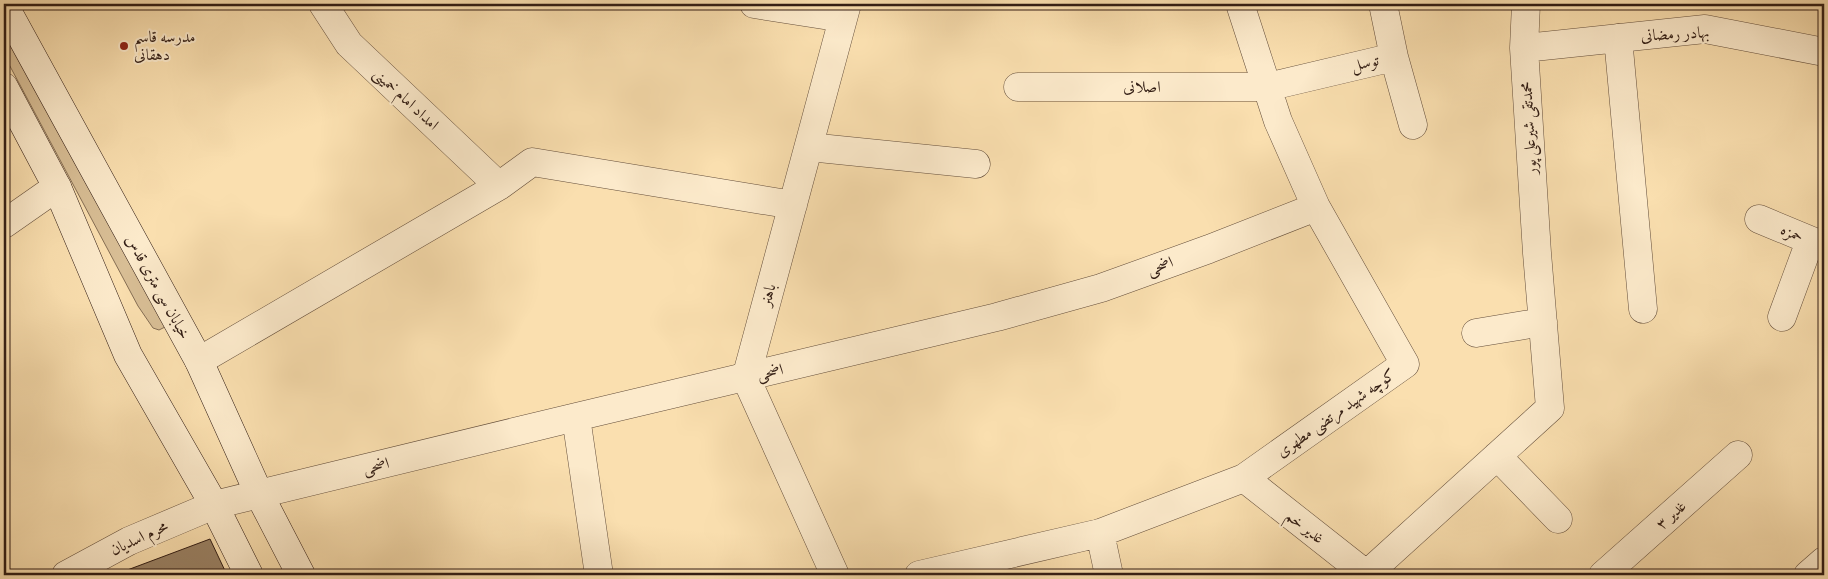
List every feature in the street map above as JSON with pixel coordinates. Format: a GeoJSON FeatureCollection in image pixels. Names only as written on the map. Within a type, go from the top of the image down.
{"type":"FeatureCollection","features":[{"type":"Feature","properties":{"kind":"street","name":"امداد امام خمینی"},"geometry":{"type":"LineString","coordinates":[[323,4],[349,44],[499,186]]}},
{"type":"Feature","properties":{"kind":"street"},"geometry":{"type":"LineString","coordinates":[[754,4],[845,11]]}},
{"type":"Feature","properties":{"kind":"street","name":"کوچه شهید مرتضی مطهری"},"geometry":{"type":"LineString","coordinates":[[919,575],[1100,533],[1244,478],[1405,364],[1316,207],[1278,121],[1240,4]]}},
{"type":"Feature","properties":{"kind":"street"},"geometry":{"type":"LineString","coordinates":[[1383,4],[1394,57]]}},
{"type":"Feature","properties":{"kind":"street","name":"محمدتقی شیرعلی پور"},"geometry":{"type":"LineString","coordinates":[[1497,456],[1550,408],[1537,253],[1524,48],[1526,4]]}},
{"type":"Feature","properties":{"kind":"street","name":"خیابان سی متری قدس"},"geometry":{"type":"LineString","coordinates":[[4,5],[199,361],[259,494],[301,575]]}},
{"type":"Feature","properties":{"kind":"street","name":"باهنر"},"geometry":{"type":"LineString","coordinates":[[746,378],[845,11]]}},
{"type":"Feature","properties":{"kind":"street","name":"بهادر رمضانی"},"geometry":{"type":"LineString","coordinates":[[1524,48],[1705,29],[1824,52]]}},
{"type":"Feature","properties":{"kind":"street"},"geometry":{"type":"LineString","coordinates":[[1618,38],[1643,309]]}},
{"type":"Feature","properties":{"kind":"street","name":"توسل"},"geometry":{"type":"LineString","coordinates":[[1267,87],[1394,57],[1413,125]]}},
{"type":"Feature","properties":{"kind":"street"},"geometry":{"type":"LineString","coordinates":[[4,87],[57,187],[128,354],[214,505],[250,575]]}},
{"type":"Feature","properties":{"kind":"street","name":"اصلانی"},"geometry":{"type":"LineString","coordinates":[[1018,87],[1267,87]]}},
{"type":"Feature","properties":{"kind":"street"},"geometry":{"type":"LineString","coordinates":[[809,147],[976,164]]}},
{"type":"Feature","properties":{"kind":"street"},"geometry":{"type":"LineString","coordinates":[[199,361],[499,186],[532,162],[793,205]]}},
{"type":"Feature","properties":{"kind":"street"},"geometry":{"type":"LineString","coordinates":[[4,224],[57,187]]}},
{"type":"Feature","properties":{"kind":"street","name":"اضحی"},"geometry":{"type":"LineString","coordinates":[[214,505],[997,317],[1101,288],[1209,249],[1316,207]]}},
{"type":"Feature","properties":{"kind":"street","name":"حمزه"},"geometry":{"type":"LineString","coordinates":[[1759,219],[1817,244]]}},
{"type":"Feature","properties":{"kind":"street"},"geometry":{"type":"LineString","coordinates":[[1782,317],[1817,244]]}},
{"type":"Feature","properties":{"kind":"street"},"geometry":{"type":"LineString","coordinates":[[1476,333],[1543,322]]}},
{"type":"Feature","properties":{"kind":"street"},"geometry":{"type":"LineString","coordinates":[[746,378],[835,575]]}},
{"type":"Feature","properties":{"kind":"street"},"geometry":{"type":"LineString","coordinates":[[576,417],[599,575]]}},
{"type":"Feature","properties":{"kind":"street","name":"غدیر ۳"},"geometry":{"type":"LineString","coordinates":[[1603,575],[1738,455]]}},
{"type":"Feature","properties":{"kind":"street"},"geometry":{"type":"LineString","coordinates":[[1366,575],[1497,456],[1558,519]]}},
{"type":"Feature","properties":{"kind":"street","name":"غدیر خم"},"geometry":{"type":"LineString","coordinates":[[1244,478],[1366,575]]}},
{"type":"Feature","properties":{"kind":"street","name":"محرم اسدیان"},"geometry":{"type":"LineString","coordinates":[[66,575],[129,541],[214,505]]}},
{"type":"Feature","properties":{"kind":"street"},"geometry":{"type":"LineString","coordinates":[[1100,533],[1109,575]]}},
{"type":"Feature","properties":{"kind":"street"},"geometry":{"type":"LineString","coordinates":[[1808,575],[1824,561]]}},
{"type":"Feature","properties":{"kind":"shaded area"},"geometry":{"type":"Polygon","coordinates":[[[4,33],[165,327],[159,330],[153,328],[138,306],[4,55],[4,33]]]}},
{"type":"Feature","properties":{"kind":"building"},"geometry":{"type":"Polygon","coordinates":[[[210,539],[227,575],[114,575],[210,539]]]}},
{"type":"Feature","properties":{"kind":"place","name":"مدرسه قاسم دهقانی"},"geometry":{"type":"Point","coordinates":[124,46]}}]}
